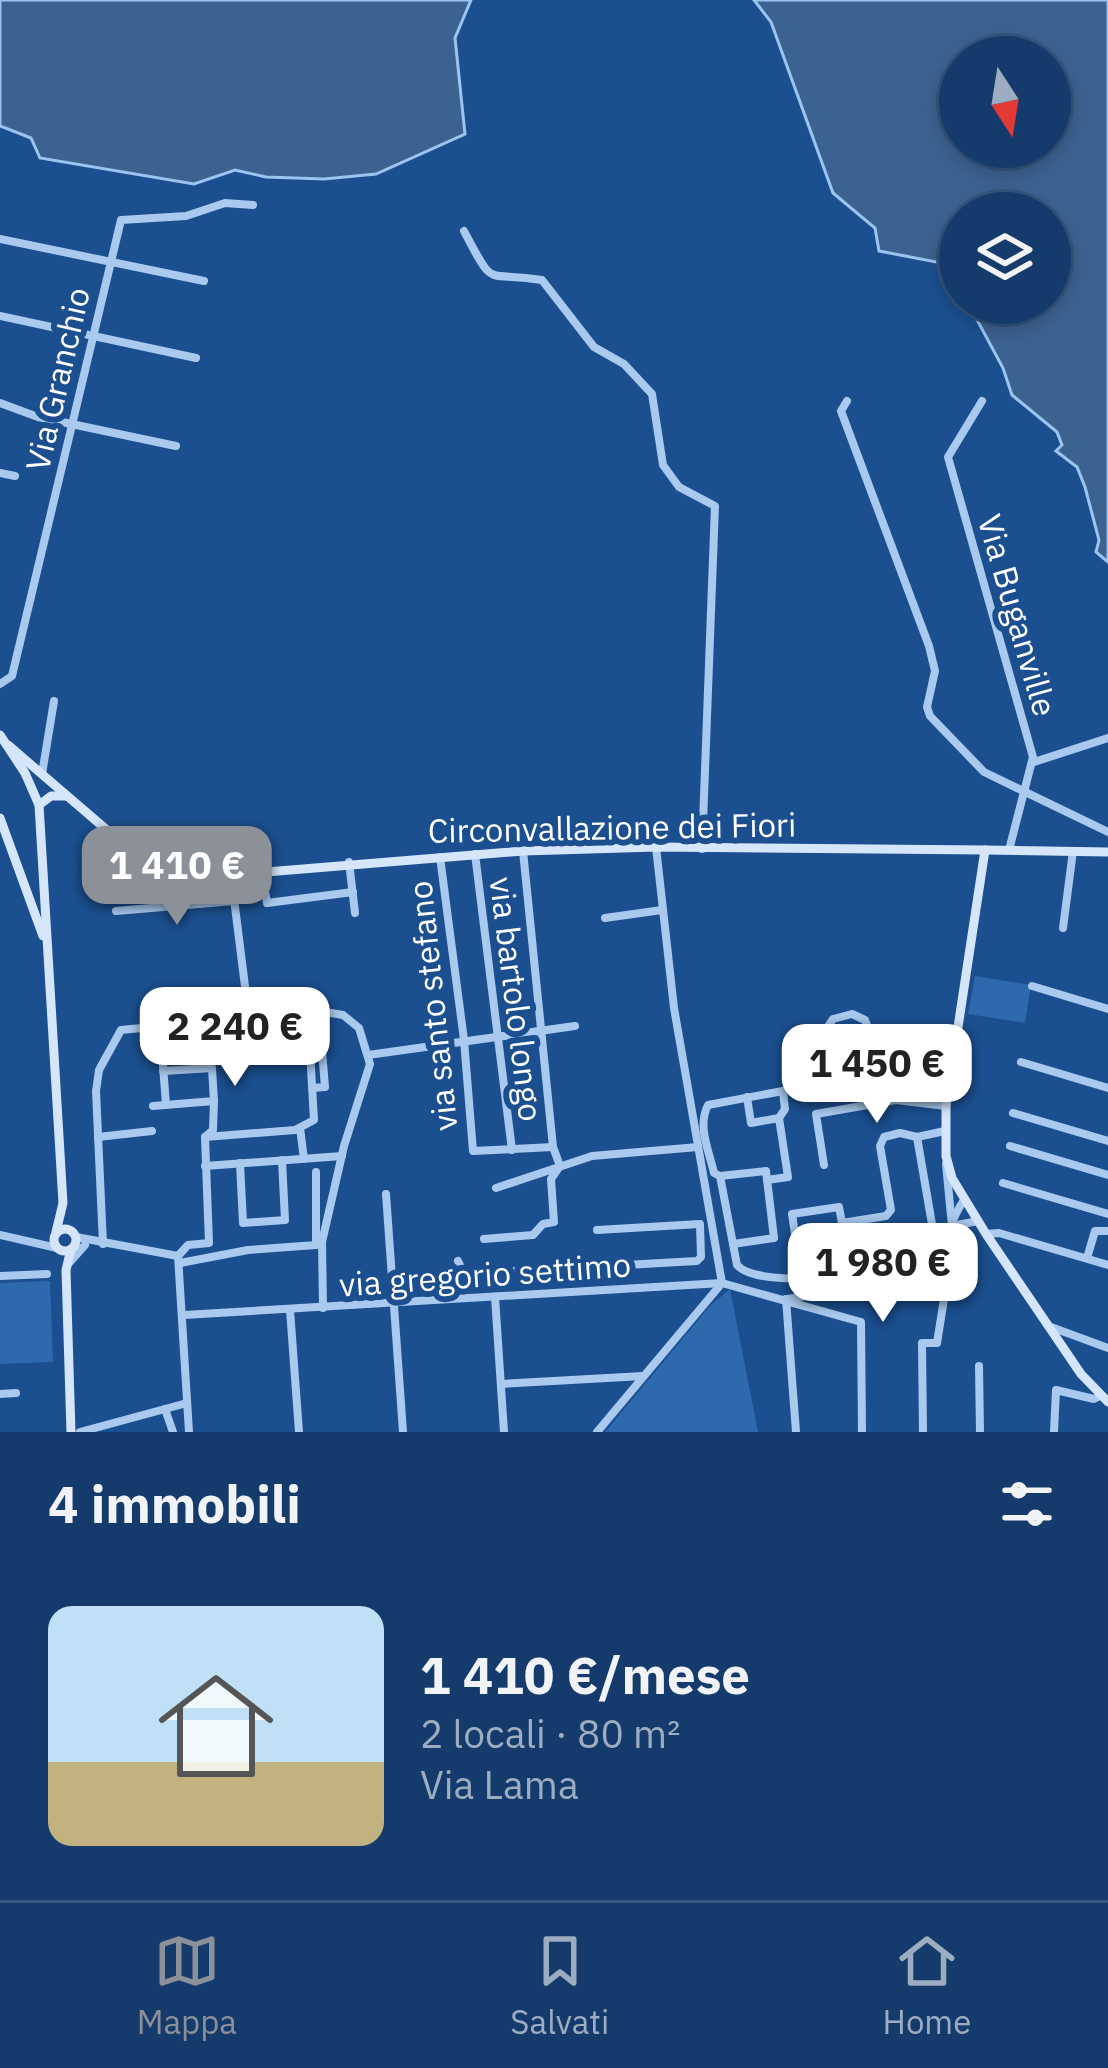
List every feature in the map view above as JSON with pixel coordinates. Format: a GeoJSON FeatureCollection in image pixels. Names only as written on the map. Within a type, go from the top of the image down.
{"type":"FeatureCollection","features":[{"type":"Feature","properties":{"kind":"street","name":"Via Granchio"},"geometry":{"type":"LineString","coordinates":[[0,684],[12,676],[121,220],[186,216],[225,203],[253,205]]}},
{"type":"Feature","properties":{"kind":"street"},"geometry":{"type":"LineString","coordinates":[[464,231],[489,274],[499,279],[542,280],[595,347],[624,364],[652,394],[663,465],[679,487],[716,506],[702,849]]}},
{"type":"Feature","properties":{"kind":"street"},"geometry":{"type":"LineString","coordinates":[[0,239],[204,281]]}},
{"type":"Feature","properties":{"kind":"street"},"geometry":{"type":"LineString","coordinates":[[0,316],[196,358]]}},
{"type":"Feature","properties":{"kind":"street"},"geometry":{"type":"LineString","coordinates":[[848,401],[841,411],[929,646],[935,671],[928,711],[979,768],[1108,832]]}},
{"type":"Feature","properties":{"kind":"street","name":"Via Buganville"},"geometry":{"type":"LineString","coordinates":[[982,401],[948,457],[1034,762],[1009,850]]}},
{"type":"Feature","properties":{"kind":"street"},"geometry":{"type":"LineString","coordinates":[[0,404],[38,418],[176,446]]}},
{"type":"Feature","properties":{"kind":"street"},"geometry":{"type":"LineString","coordinates":[[0,473],[15,476]]}},
{"type":"Feature","properties":{"kind":"street"},"geometry":{"type":"LineString","coordinates":[[42,774],[54,701]]}},
{"type":"Feature","properties":{"kind":"street"},"geometry":{"type":"LineString","coordinates":[[0,734],[39,805],[63,1203],[70,1244],[66,1270],[71,1432]]}},
{"type":"Feature","properties":{"kind":"street"},"geometry":{"type":"LineString","coordinates":[[1034,762],[1108,738]]}},
{"type":"Feature","properties":{"kind":"street","name":"Circonvallazione dei Fiori"},"geometry":{"type":"LineString","coordinates":[[8,745],[136,855],[158,868],[231,875],[440,856],[656,847],[1108,852]]}},
{"type":"Feature","properties":{"kind":"street"},"geometry":{"type":"LineString","coordinates":[[39,805],[51,796],[68,796]]}},
{"type":"Feature","properties":{"kind":"street"},"geometry":{"type":"LineString","coordinates":[[0,818],[47,947]]}},
{"type":"Feature","properties":{"kind":"street"},"geometry":{"type":"LineString","coordinates":[[656,847],[699,1131],[714,1173],[766,1171],[774,1238],[715,1237]]}},
{"type":"Feature","properties":{"kind":"street"},"geometry":{"type":"LineString","coordinates":[[952,1226],[945,1181],[946,1106],[985,850]]}},
{"type":"Feature","properties":{"kind":"street"},"geometry":{"type":"LineString","coordinates":[[523,851],[553,1147],[560,1166]]}},
{"type":"Feature","properties":{"kind":"street"},"geometry":{"type":"LineString","coordinates":[[1063,928],[1073,851]]}},
{"type":"Feature","properties":{"kind":"street","name":"via bartolo longo"},"geometry":{"type":"LineString","coordinates":[[475,854],[512,1150]]}},
{"type":"Feature","properties":{"kind":"street","name":"via santo stefano"},"geometry":{"type":"LineString","coordinates":[[440,856],[464,1040],[472,1151],[512,1150]]}},
{"type":"Feature","properties":{"kind":"street"},"geometry":{"type":"LineString","coordinates":[[349,862],[355,913]]}},
{"type":"Feature","properties":{"kind":"street"},"geometry":{"type":"LineString","coordinates":[[20,869],[33,870],[42,864]]}},
{"type":"Feature","properties":{"kind":"street"},"geometry":{"type":"LineString","coordinates":[[262,872],[267,903],[353,892]]}},
{"type":"Feature","properties":{"kind":"street"},"geometry":{"type":"LineString","coordinates":[[231,875],[249,1018]]}},
{"type":"Feature","properties":{"kind":"street"},"geometry":{"type":"LineString","coordinates":[[116,911],[234,902]]}},
{"type":"Feature","properties":{"kind":"street"},"geometry":{"type":"LineString","coordinates":[[605,918],[662,910]]}},
{"type":"Feature","properties":{"kind":"street"},"geometry":{"type":"LineString","coordinates":[[1032,986],[1108,1009]]}},
{"type":"Feature","properties":{"kind":"street"},"geometry":{"type":"LineString","coordinates":[[103,1244],[96,1091],[107,1053],[121,1030],[319,1011],[343,1015],[359,1028],[370,1064],[322,1242],[323,1309]]}},
{"type":"Feature","properties":{"kind":"street"},"geometry":{"type":"LineString","coordinates":[[827,1028],[833,1019],[852,1015],[866,1020],[878,1050]]}},
{"type":"Feature","properties":{"kind":"street"},"geometry":{"type":"LineString","coordinates":[[160,1026],[166,1105]]}},
{"type":"Feature","properties":{"kind":"street"},"geometry":{"type":"LineString","coordinates":[[368,1054],[575,1026]]}},
{"type":"Feature","properties":{"kind":"street"},"geometry":{"type":"LineString","coordinates":[[597,1432],[722,1283],[698,1147],[708,1105],[783,1090],[826,1073],[864,1069],[878,1050],[923,1044],[956,1046]]}},
{"type":"Feature","properties":{"kind":"street"},"geometry":{"type":"LineString","coordinates":[[206,1137],[300,1128],[314,1120],[312,1088],[310,1052],[322,1051],[325,1087],[312,1088]]}},
{"type":"Feature","properties":{"kind":"street"},"geometry":{"type":"LineString","coordinates":[[1021,1062],[1108,1088]]}},
{"type":"Feature","properties":{"kind":"street"},"geometry":{"type":"LineString","coordinates":[[163,1071],[212,1068],[213,1130],[206,1137],[205,1166],[209,1243],[188,1245],[179,1259],[189,1432]]}},
{"type":"Feature","properties":{"kind":"street"},"geometry":{"type":"LineString","coordinates":[[767,1180],[788,1178],[779,1118],[785,1108],[783,1090]]}},
{"type":"Feature","properties":{"kind":"street"},"geometry":{"type":"LineString","coordinates":[[746,1097],[751,1123],[779,1118]]}},
{"type":"Feature","properties":{"kind":"street"},"geometry":{"type":"LineString","coordinates":[[824,1165],[816,1114],[896,1100],[946,1106]]}},
{"type":"Feature","properties":{"kind":"street"},"geometry":{"type":"LineString","coordinates":[[153,1106],[214,1101]]}},
{"type":"Feature","properties":{"kind":"street"},"geometry":{"type":"LineString","coordinates":[[1013,1113],[1108,1141]]}},
{"type":"Feature","properties":{"kind":"street"},"geometry":{"type":"LineString","coordinates":[[300,1128],[304,1159]]}},
{"type":"Feature","properties":{"kind":"street"},"geometry":{"type":"LineString","coordinates":[[98,1137],[152,1131]]}},
{"type":"Feature","properties":{"kind":"street"},"geometry":{"type":"LineString","coordinates":[[842,1223],[886,1216],[891,1210],[880,1145],[890,1133],[917,1137],[945,1131]]}},
{"type":"Feature","properties":{"kind":"street"},"geometry":{"type":"LineString","coordinates":[[720,1176],[742,1271],[794,1281],[895,1264],[929,1240],[933,1230],[917,1137]]}},
{"type":"Feature","properties":{"kind":"street"},"geometry":{"type":"LineString","coordinates":[[1010,1146],[1108,1175]]}},
{"type":"Feature","properties":{"kind":"street"},"geometry":{"type":"LineString","coordinates":[[512,1150],[553,1147]]}},
{"type":"Feature","properties":{"kind":"street"},"geometry":{"type":"LineString","coordinates":[[496,1188],[592,1156],[698,1147]]}},
{"type":"Feature","properties":{"kind":"street"},"geometry":{"type":"LineString","coordinates":[[205,1166],[342,1156]]}},
{"type":"Feature","properties":{"kind":"street"},"geometry":{"type":"LineString","coordinates":[[946,1156],[977,1221],[1104,1399]]}},
{"type":"Feature","properties":{"kind":"street"},"geometry":{"type":"LineString","coordinates":[[240,1163],[243,1223],[285,1220],[282,1160]]}},
{"type":"Feature","properties":{"kind":"street"},"geometry":{"type":"LineString","coordinates":[[484,1239],[533,1235],[542,1224],[554,1222],[551,1179],[560,1166]]}},
{"type":"Feature","properties":{"kind":"street"},"geometry":{"type":"LineString","coordinates":[[0,1235],[103,1244],[179,1259],[316,1245],[316,1172]]}},
{"type":"Feature","properties":{"kind":"street"},"geometry":{"type":"LineString","coordinates":[[1003,1183],[1108,1214]]}},
{"type":"Feature","properties":{"kind":"street"},"geometry":{"type":"LineString","coordinates":[[386,1194],[403,1432]]}},
{"type":"Feature","properties":{"kind":"street"},"geometry":{"type":"LineString","coordinates":[[796,1432],[786,1299],[911,1278],[935,1262],[964,1200]]}},
{"type":"Feature","properties":{"kind":"street"},"geometry":{"type":"LineString","coordinates":[[56,1233],[63,1203]]}},
{"type":"Feature","properties":{"kind":"street"},"geometry":{"type":"LineString","coordinates":[[795,1234],[792,1214],[838,1207],[843,1239],[810,1244]]}},
{"type":"Feature","properties":{"kind":"street"},"geometry":{"type":"LineString","coordinates":[[952,1226],[977,1221]]}},
{"type":"Feature","properties":{"kind":"street"},"geometry":{"type":"LineString","coordinates":[[597,1230],[712,1222]]}},
{"type":"Feature","properties":{"kind":"street"},"geometry":{"type":"LineString","coordinates":[[458,1261],[464,1274],[698,1262],[700,1224]]}},
{"type":"Feature","properties":{"kind":"street"},"geometry":{"type":"LineString","coordinates":[[1087,1258],[1095,1231],[1108,1231]]}},
{"type":"Feature","properties":{"kind":"street"},"geometry":{"type":"LineString","coordinates":[[986,1234],[998,1232],[1108,1265]]}},
{"type":"Feature","properties":{"kind":"street"},"geometry":{"type":"LineString","coordinates":[[26,1239],[56,1233],[70,1244]]}},
{"type":"Feature","properties":{"kind":"street"},"geometry":{"type":"LineString","coordinates":[[923,1432],[922,1343],[934,1345],[938,1340],[948,1274],[935,1262]]}},
{"type":"Feature","properties":{"kind":"street"},"geometry":{"type":"LineString","coordinates":[[559,1269],[560,1292]]}},
{"type":"Feature","properties":{"kind":"street"},"geometry":{"type":"LineString","coordinates":[[0,1276],[47,1274]]}},
{"type":"Feature","properties":{"kind":"street","name":"via gregorio settimo"},"geometry":{"type":"LineString","coordinates":[[184,1315],[722,1283],[861,1322],[862,1432]]}},
{"type":"Feature","properties":{"kind":"street"},"geometry":{"type":"LineString","coordinates":[[495,1297],[504,1432]]}},
{"type":"Feature","properties":{"kind":"street"},"geometry":{"type":"LineString","coordinates":[[290,1310],[299,1432]]}},
{"type":"Feature","properties":{"kind":"street"},"geometry":{"type":"LineString","coordinates":[[1051,1328],[1108,1348]]}},
{"type":"Feature","properties":{"kind":"street"},"geometry":{"type":"LineString","coordinates":[[980,1366],[980,1432]]}},
{"type":"Feature","properties":{"kind":"street"},"geometry":{"type":"LineString","coordinates":[[501,1384],[644,1376]]}},
{"type":"Feature","properties":{"kind":"street"},"geometry":{"type":"LineString","coordinates":[[1054,1432],[1056,1390],[1104,1399]]}},
{"type":"Feature","properties":{"kind":"street"},"geometry":{"type":"LineString","coordinates":[[0,1394],[16,1393]]}},
{"type":"Feature","properties":{"kind":"street"},"geometry":{"type":"LineString","coordinates":[[86,1431],[187,1403]]}},
{"type":"Feature","properties":{"kind":"street"},"geometry":{"type":"LineString","coordinates":[[165,1409],[173,1432]]}},
{"type":"Feature","properties":{"kind":"shaded area"},"geometry":{"type":"Polygon","coordinates":[[[0,0],[471,0],[455,38],[465,134],[376,174],[324,179],[266,177],[235,170],[194,184],[40,158],[31,138],[0,126],[0,0]]]}},
{"type":"Feature","properties":{"kind":"shaded area"},"geometry":{"type":"Polygon","coordinates":[[[754,0],[1108,0],[1108,562],[1096,552],[1099,540],[1077,467],[1056,451],[1062,445],[1057,432],[1012,395],[979,324],[1071,324],[1071,192],[939,192],[939,262],[879,251],[875,228],[833,193],[771,22],[754,0]]]}},
{"type":"Feature","properties":{"kind":"shaded area"},"geometry":{"type":"Polygon","coordinates":[[[975,976],[1031,985],[1025,1023],[968,1014],[975,976]]]}},
{"type":"Feature","properties":{"kind":"shaded area"},"geometry":{"type":"Polygon","coordinates":[[[50,1281],[53,1362],[0,1364],[0,1283],[50,1281]]]}},
{"type":"Feature","properties":{"kind":"shaded area"},"geometry":{"type":"Polygon","coordinates":[[[730,1289],[758,1432],[605,1432],[710,1306],[730,1289]]]}}]}
